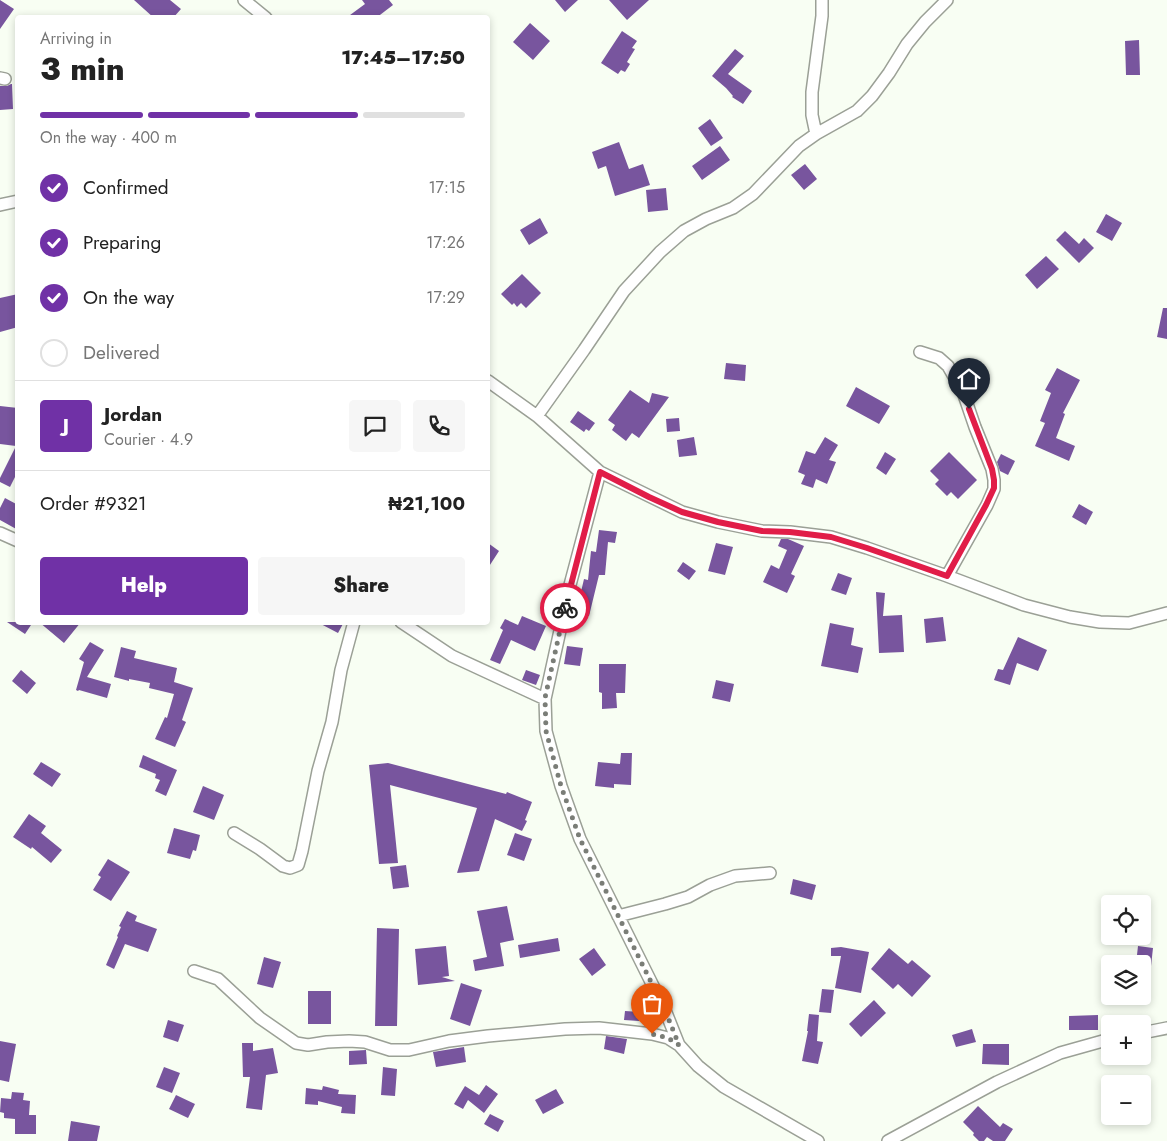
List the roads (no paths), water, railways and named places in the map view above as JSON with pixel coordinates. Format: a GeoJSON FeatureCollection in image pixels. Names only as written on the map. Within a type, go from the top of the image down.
{"type":"FeatureCollection","features":[{"type":"Feature","properties":{"kind":"street"},"geometry":{"type":"LineString","coordinates":[[244,0],[262,15]]}},
{"type":"Feature","properties":{"kind":"street"},"geometry":{"type":"LineString","coordinates":[[816,134],[812,115],[812,92],[821,26],[822,0]]}},
{"type":"Feature","properties":{"kind":"street"},"geometry":{"type":"LineString","coordinates":[[537,416],[624,290],[660,252],[684,230],[733,208],[753,194],[799,146],[857,110],[872,96],[890,73],[907,44],[947,0]]}},
{"type":"Feature","properties":{"kind":"street"},"geometry":{"type":"LineString","coordinates":[[0,205],[15,202]]}},
{"type":"Feature","properties":{"kind":"street"},"geometry":{"type":"LineString","coordinates":[[920,352],[939,358],[948,366],[958,383],[992,469],[994,480],[994,488],[986,505],[947,576]]}},
{"type":"Feature","properties":{"kind":"street"},"geometry":{"type":"LineString","coordinates":[[490,382],[537,416],[600,472],[682,512],[762,531],[831,537],[947,576],[1024,605],[1070,617],[1100,622],[1129,623],[1167,613]]}},
{"type":"Feature","properties":{"kind":"street"},"geometry":{"type":"LineString","coordinates":[[600,472],[570,584],[545,698],[546,731],[561,786],[580,839],[665,1010],[679,1045]]}},
{"type":"Feature","properties":{"kind":"street"},"geometry":{"type":"LineString","coordinates":[[0,533],[15,540]]}},
{"type":"Feature","properties":{"kind":"street"},"geometry":{"type":"LineString","coordinates":[[234,832],[283,866],[290,868],[298,865],[318,771],[332,722],[341,670],[353,625]]}},
{"type":"Feature","properties":{"kind":"street"},"geometry":{"type":"LineString","coordinates":[[406,625],[452,656],[545,698]]}},
{"type":"Feature","properties":{"kind":"street"},"geometry":{"type":"LineString","coordinates":[[618,916],[688,897],[710,885],[735,876],[770,873]]}},
{"type":"Feature","properties":{"kind":"street"},"geometry":{"type":"LineString","coordinates":[[194,971],[218,979],[260,1018],[296,1043],[308,1045],[349,1041],[365,1042],[390,1050],[409,1050],[448,1041],[565,1029],[599,1028],[652,1034],[668,1038],[679,1045],[698,1066],[724,1087],[818,1141]]}},
{"type":"Feature","properties":{"kind":"street"},"geometry":{"type":"LineString","coordinates":[[1151,1031],[1167,1028]]}},
{"type":"Feature","properties":{"kind":"street"},"geometry":{"type":"LineString","coordinates":[[888,1141],[996,1082],[1060,1054],[1101,1042]]}}]}
